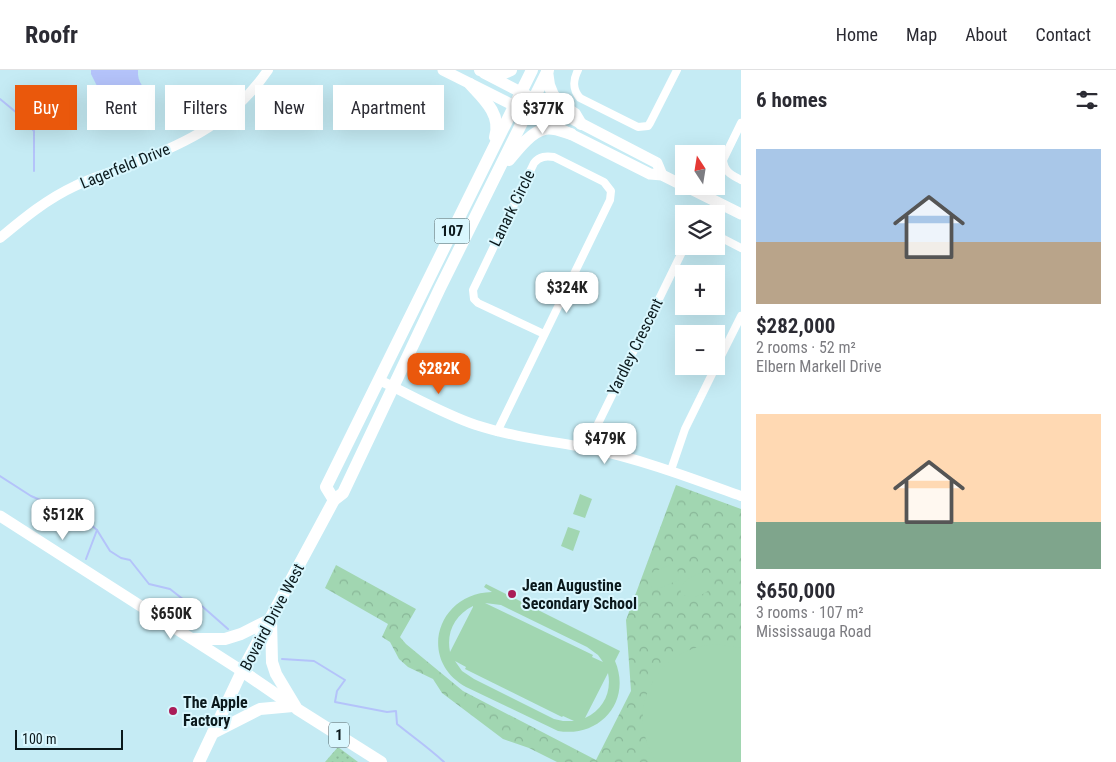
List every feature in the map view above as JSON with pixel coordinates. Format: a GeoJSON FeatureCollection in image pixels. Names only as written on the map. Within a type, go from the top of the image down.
{"type":"FeatureCollection","features":[{"type":"Feature","properties":{"kind":"main road"},"geometry":{"type":"LineString","coordinates":[[442,70],[650,174],[662,175],[675,182]]}},
{"type":"Feature","properties":{"kind":"main road"},"geometry":{"type":"LineString","coordinates":[[480,70],[502,74],[511,70]]}},
{"type":"Feature","properties":{"kind":"main road"},"geometry":{"type":"LineString","coordinates":[[480,70],[533,100],[657,163],[662,175]]}},
{"type":"Feature","properties":{"kind":"main road","name":"107"},"geometry":{"type":"LineString","coordinates":[[334,500],[326,487],[532,70]]}},
{"type":"Feature","properties":{"kind":"main road"},"geometry":{"type":"LineString","coordinates":[[547,71],[553,95],[575,114],[581,124]]}},
{"type":"Feature","properties":{"kind":"main road","name":"Bovaird Drive West"},"geometry":{"type":"LineString","coordinates":[[199,762],[242,671],[334,500],[343,494],[444,280],[547,71]]}},
{"type":"Feature","properties":{"kind":"main road"},"geometry":{"type":"LineString","coordinates":[[470,84],[493,111],[497,131],[488,158]]}},
{"type":"Feature","properties":{"kind":"main road"},"geometry":{"type":"LineString","coordinates":[[496,175],[518,149],[545,128],[572,134]]}},
{"type":"Feature","properties":{"kind":"main road"},"geometry":{"type":"LineString","coordinates":[[702,195],[741,214]]}},
{"type":"Feature","properties":{"kind":"main road","name":"1"},"geometry":{"type":"LineString","coordinates":[[0,516],[112,589],[194,639],[381,762]]}},
{"type":"Feature","properties":{"kind":"main road"},"geometry":{"type":"LineString","coordinates":[[194,639],[225,639],[241,634],[270,619],[272,662],[276,674],[295,707],[260,709],[213,733]]}},
{"type":"Feature","properties":{"kind":"street","name":"Lagerfeld Drive"},"geometry":{"type":"LineString","coordinates":[[0,238],[33,210],[75,185],[151,156],[188,140],[205,130],[237,107],[268,70]]}},
{"type":"Feature","properties":{"kind":"street"},"geometry":{"type":"LineString","coordinates":[[578,70],[574,85],[580,98],[638,127],[648,126],[677,70]]}},
{"type":"Feature","properties":{"kind":"street"},"geometry":{"type":"LineString","coordinates":[[741,123],[723,160],[728,172],[741,180]]}},
{"type":"Feature","properties":{"kind":"street","name":"Lanark Circle"},"geometry":{"type":"LineString","coordinates":[[497,432],[611,196],[609,186],[604,182],[554,157],[548,156],[534,163],[473,290],[474,299],[478,303],[544,334]]}},
{"type":"Feature","properties":{"kind":"street"},"geometry":{"type":"LineString","coordinates":[[725,240],[741,248]]}},
{"type":"Feature","properties":{"kind":"street","name":"Yardley Crescent"},"geometry":{"type":"LineString","coordinates":[[587,448],[681,255]]}},
{"type":"Feature","properties":{"kind":"street"},"geometry":{"type":"LineString","coordinates":[[725,348],[741,316]]}},
{"type":"Feature","properties":{"kind":"street"},"geometry":{"type":"LineString","coordinates":[[670,470],[685,429],[712,375]]}},
{"type":"Feature","properties":{"kind":"street"},"geometry":{"type":"LineString","coordinates":[[379,380],[465,421],[497,432],[539,441],[587,448],[670,470],[741,496]]}},
{"type":"Feature","properties":{"kind":"green space"},"geometry":{"type":"Polygon","coordinates":[[[676,485],[741,509],[741,762],[557,762],[529,748],[503,739],[442,693],[433,679],[408,667],[399,659],[390,642],[382,637],[388,624],[325,588],[336,565],[416,609],[400,637],[406,644],[463,691],[596,760],[631,691],[626,620],[676,485]]]}},
{"type":"Feature","properties":{"kind":"green space"},"geometry":{"type":"Polygon","coordinates":[[[580,494],[592,499],[585,518],[573,514],[580,494]]]}},
{"type":"Feature","properties":{"kind":"green space"},"geometry":{"type":"Polygon","coordinates":[[[568,527],[580,531],[573,551],[561,546],[568,527]]]}},
{"type":"Feature","properties":{"kind":"green space"},"geometry":{"type":"Polygon","coordinates":[[[674,563],[681,579],[653,591],[647,575],[674,563]]]}},
{"type":"Feature","properties":{"kind":"green space"},"geometry":{"type":"Polygon","coordinates":[[[700,573],[713,579],[714,585],[699,596],[690,597],[681,594],[684,583],[700,573]]]}},
{"type":"Feature","properties":{"kind":"green space"},"geometry":{"type":"Polygon","coordinates":[[[486,584],[620,651],[615,661],[619,676],[619,690],[616,703],[609,714],[587,729],[573,732],[558,731],[466,687],[451,675],[442,661],[438,645],[440,630],[447,615],[458,603],[473,595],[492,592],[484,587],[486,584]],[[485,603],[593,655],[592,657],[603,662],[598,655],[587,647],[501,605],[485,603]],[[473,606],[461,614],[453,625],[449,638],[450,652],[473,606]],[[455,661],[462,671],[474,679],[554,719],[574,721],[562,717],[465,669],[466,667],[455,661]],[[608,673],[585,718],[597,710],[605,700],[609,687],[608,673]]]}},
{"type":"Feature","properties":{"kind":"green space"},"geometry":{"type":"Polygon","coordinates":[[[716,644],[741,648],[741,762],[657,762],[647,742],[643,723],[644,703],[650,685],[661,670],[676,657],[695,648],[716,644]]]}},
{"type":"Feature","properties":{"kind":"green space"},"geometry":{"type":"Polygon","coordinates":[[[338,747],[358,762],[325,762],[338,747]]]}},
{"type":"Feature","properties":{"kind":"water"},"geometry":{"type":"Polygon","coordinates":[[[91,70],[138,70],[142,85],[96,85],[91,70]]]}},
{"type":"Feature","properties":{"kind":"waterway"},"geometry":{"type":"LineString","coordinates":[[0,99],[23,118],[34,131],[34,171]]}},
{"type":"Feature","properties":{"kind":"waterway"},"geometry":{"type":"LineString","coordinates":[[0,476],[31,496],[84,519],[97,530],[110,551],[121,558],[130,560],[149,584],[170,589],[184,600],[203,607],[228,629]]}},
{"type":"Feature","properties":{"kind":"waterway"},"geometry":{"type":"LineString","coordinates":[[86,559],[97,530]]}},
{"type":"Feature","properties":{"kind":"waterway"},"geometry":{"type":"LineString","coordinates":[[282,659],[314,661],[345,680],[337,691],[335,702],[387,712],[396,711],[397,724],[444,762]]}},
{"type":"Feature","properties":{"kind":"place","name":"Jean Augustine Secondary School"},"geometry":{"type":"Point","coordinates":[512,594]}},
{"type":"Feature","properties":{"kind":"place","name":"The Apple Factory"},"geometry":{"type":"Point","coordinates":[173,711]}}]}
